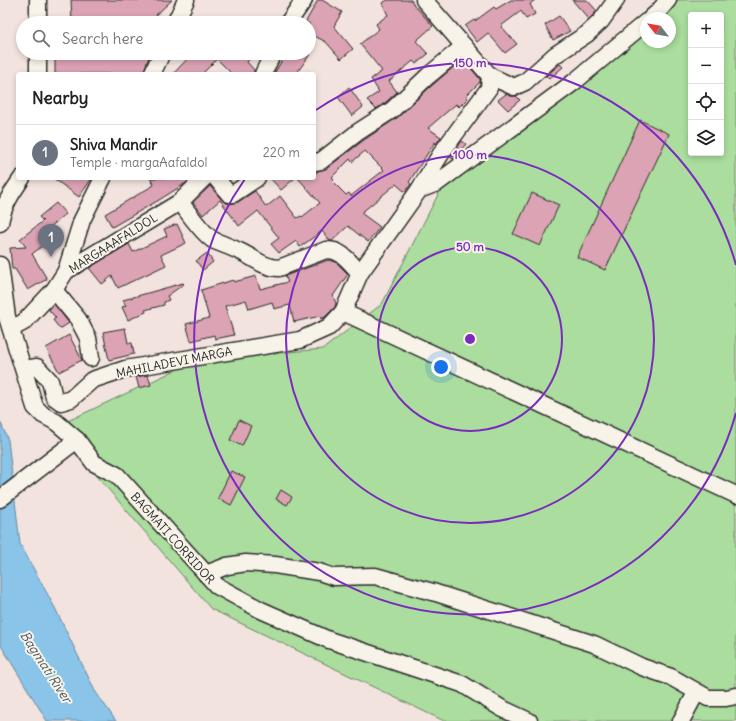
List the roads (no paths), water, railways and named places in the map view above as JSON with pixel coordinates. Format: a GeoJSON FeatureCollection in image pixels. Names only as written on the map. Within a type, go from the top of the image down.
{"type":"FeatureCollection","features":[{"type":"Feature","properties":{"kind":"street"},"geometry":{"type":"LineString","coordinates":[[38,0],[38,16]]}},
{"type":"Feature","properties":{"kind":"street"},"geometry":{"type":"LineString","coordinates":[[178,16],[186,0]]}},
{"type":"Feature","properties":{"kind":"street"},"geometry":{"type":"LineString","coordinates":[[293,16],[304,0]]}},
{"type":"Feature","properties":{"kind":"street"},"geometry":{"type":"LineString","coordinates":[[424,0],[490,76],[514,87],[525,82],[555,55],[574,43],[601,21],[616,0]]}},
{"type":"Feature","properties":{"kind":"street"},"geometry":{"type":"LineString","coordinates":[[658,12],[668,0]]}},
{"type":"Feature","properties":{"kind":"street"},"geometry":{"type":"LineString","coordinates":[[419,190],[437,183],[455,170],[574,82],[640,27]]}},
{"type":"Feature","properties":{"kind":"street"},"geometry":{"type":"LineString","coordinates":[[316,162],[321,161],[358,132],[392,110],[428,76],[464,46]]}},
{"type":"Feature","properties":{"kind":"street"},"geometry":{"type":"LineString","coordinates":[[38,60],[38,72]]}},
{"type":"Feature","properties":{"kind":"street"},"geometry":{"type":"LineString","coordinates":[[153,72],[159,60]]}},
{"type":"Feature","properties":{"kind":"street"},"geometry":{"type":"LineString","coordinates":[[264,72],[270,60]]}},
{"type":"Feature","properties":{"kind":"street"},"geometry":{"type":"LineString","coordinates":[[490,76],[489,88],[442,152],[419,190],[360,273],[343,312],[736,495]]}},
{"type":"Feature","properties":{"kind":"street"},"geometry":{"type":"LineString","coordinates":[[0,223],[12,192],[21,180]]}},
{"type":"Feature","properties":{"kind":"street"},"geometry":{"type":"LineString","coordinates":[[66,272],[82,220],[102,180]]}},
{"type":"Feature","properties":{"kind":"street","name":"MARGAAAFALDOL"},"geometry":{"type":"LineString","coordinates":[[9,323],[24,322],[54,290],[66,272],[180,202],[202,180]]}},
{"type":"Feature","properties":{"kind":"street"},"geometry":{"type":"LineString","coordinates":[[218,180],[229,194],[233,194],[254,180]]}},
{"type":"Feature","properties":{"kind":"street"},"geometry":{"type":"LineString","coordinates":[[180,202],[213,239],[240,251],[264,265],[279,268],[326,250],[334,249],[341,253],[360,273]]}},
{"type":"Feature","properties":{"kind":"street","name":"BAGMATI CORRIDOR"},"geometry":{"type":"LineString","coordinates":[[0,265],[9,323],[35,407],[77,440],[94,463],[117,475],[217,586],[261,610],[329,640],[462,684],[501,708],[529,721]]}},
{"type":"Feature","properties":{"kind":"street"},"geometry":{"type":"LineString","coordinates":[[54,290],[78,319],[88,338],[91,358]]}},
{"type":"Feature","properties":{"kind":"street","name":"MAHILADEVI MARGA"},"geometry":{"type":"LineString","coordinates":[[24,369],[37,367],[50,381],[54,397],[61,402],[71,399],[92,380],[125,369],[300,340],[329,327],[343,312]]}},
{"type":"Feature","properties":{"kind":"street"},"geometry":{"type":"LineString","coordinates":[[0,498],[77,440]]}},
{"type":"Feature","properties":{"kind":"street"},"geometry":{"type":"LineString","coordinates":[[206,574],[227,566],[246,562],[319,572],[334,577],[375,576],[436,593],[594,644],[642,667],[671,677],[708,698],[726,698],[736,696]]}},
{"type":"Feature","properties":{"kind":"street"},"geometry":{"type":"LineString","coordinates":[[681,721],[696,692]]}},
{"type":"Feature","properties":{"kind":"water","name":"Bagmati River"},"geometry":{"type":"Polygon","coordinates":[[[0,421],[8,440],[20,544],[55,608],[95,691],[116,721],[47,721],[0,644],[0,421]]]}},
{"type":"Feature","properties":{"kind":"place","name":"Shiva Mandir"},"geometry":{"type":"Point","coordinates":[51,257]}}]}
